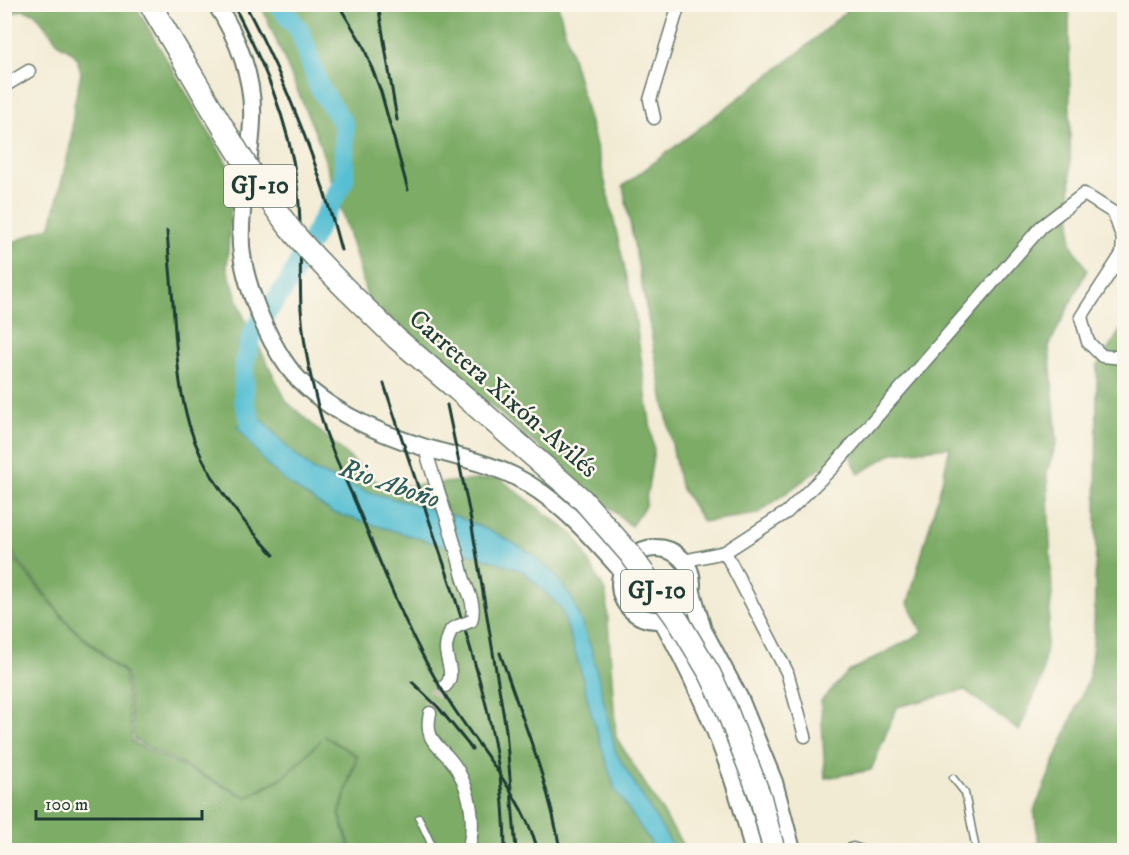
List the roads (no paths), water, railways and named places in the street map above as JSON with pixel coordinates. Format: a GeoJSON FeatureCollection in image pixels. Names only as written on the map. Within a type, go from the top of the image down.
{"type":"FeatureCollection","features":[{"type":"Feature","properties":{"kind":"highway","name":"Carretera Xixón-Avilés"},"geometry":{"type":"LineString","coordinates":[[150,4],[253,175],[289,226],[316,259],[396,338],[582,499],[630,554],[679,622],[710,674],[726,708],[760,796],[774,850]]}},
{"type":"Feature","properties":{"kind":"street"},"geometry":{"type":"LineString","coordinates":[[216,4],[238,44],[251,98],[252,119],[242,216],[241,246],[245,273],[268,332],[288,367],[326,402],[365,424],[398,439],[497,468],[517,478],[577,521],[622,571]]}},
{"type":"Feature","properties":{"kind":"street"},"geometry":{"type":"LineString","coordinates":[[654,118],[650,100],[679,4]]}},
{"type":"Feature","properties":{"kind":"street"},"geometry":{"type":"LineString","coordinates":[[4,86],[30,71]]}},
{"type":"Feature","properties":{"kind":"street"},"geometry":{"type":"LineString","coordinates":[[683,561],[725,552],[787,512],[832,468],[1041,227],[1084,194],[1114,213],[1123,239],[1122,254],[1081,317],[1088,342],[1102,356],[1125,358]]}},
{"type":"Feature","properties":{"kind":"street"},"geometry":{"type":"LineString","coordinates":[[425,448],[459,553],[462,574],[474,606],[471,621],[451,630],[447,640],[446,651],[450,677],[446,686]]}},
{"type":"Feature","properties":{"kind":"street"},"geometry":{"type":"LineString","coordinates":[[692,592],[681,611],[672,617],[662,620],[646,620],[633,612],[623,601],[620,586],[622,571],[633,556],[650,549],[662,549],[674,553],[689,570],[692,592],[704,630],[740,699],[774,782],[792,850]]}},
{"type":"Feature","properties":{"kind":"street"},"geometry":{"type":"LineString","coordinates":[[725,552],[787,672],[805,736]]}},
{"type":"Feature","properties":{"kind":"street"},"geometry":{"type":"LineString","coordinates":[[662,620],[712,720],[734,780],[753,850]]}},
{"type":"Feature","properties":{"kind":"street"},"geometry":{"type":"LineString","coordinates":[[430,714],[428,735],[457,767],[467,790],[472,816],[472,838],[468,850]]}},
{"type":"Feature","properties":{"kind":"lane"},"geometry":{"type":"LineString","coordinates":[[953,778],[965,793],[976,850]]}},
{"type":"Feature","properties":{"kind":"lane"},"geometry":{"type":"LineString","coordinates":[[419,818],[434,850]]}},
{"type":"Feature","properties":{"kind":"lane"},"geometry":{"type":"LineString","coordinates":[[843,850],[853,846],[866,850]]}},
{"type":"Feature","properties":{"kind":"water"},"geometry":{"type":"Polygon","coordinates":[[[261,418],[287,447],[313,470],[365,491],[456,516],[499,535],[532,554],[556,576],[573,600],[592,651],[616,753],[675,850],[656,850],[615,790],[561,608],[524,572],[331,512],[286,482],[266,464],[237,426],[261,418]]]}},
{"type":"Feature","properties":{"kind":"waterway","name":"Rio Aboño"},"geometry":{"type":"LineString","coordinates":[[264,444],[254,430],[244,401],[244,364],[253,332],[288,283],[344,180],[344,125],[319,87],[300,31],[278,4]]}},
{"type":"Feature","properties":{"kind":"tunnel"},"geometry":{"type":"LineString","coordinates":[[430,713],[445,686]]}},
{"type":"Feature","properties":{"kind":"railway"},"geometry":{"type":"LineString","coordinates":[[233,4],[255,48],[288,137],[300,216],[301,309],[304,339],[313,386],[329,440],[421,653],[459,717],[510,790],[521,809],[538,850]]}},
{"type":"Feature","properties":{"kind":"railway"},"geometry":{"type":"LineString","coordinates":[[245,4],[300,124],[312,155],[341,250]]}},
{"type":"Feature","properties":{"kind":"railway"},"geometry":{"type":"LineString","coordinates":[[338,4],[363,45],[381,92],[408,190]]}},
{"type":"Feature","properties":{"kind":"railway"},"geometry":{"type":"LineString","coordinates":[[378,4],[397,120]]}},
{"type":"Feature","properties":{"kind":"railway"},"geometry":{"type":"LineString","coordinates":[[167,231],[178,370],[188,423],[208,470],[243,520],[274,555]]}},
{"type":"Feature","properties":{"kind":"railway"},"geometry":{"type":"LineString","coordinates":[[384,384],[449,579],[488,713],[500,780],[505,850]]}},
{"type":"Feature","properties":{"kind":"railway"},"geometry":{"type":"LineString","coordinates":[[447,405],[470,515],[506,730],[516,850]]}},
{"type":"Feature","properties":{"kind":"railway"},"geometry":{"type":"LineString","coordinates":[[500,653],[542,775],[560,850]]}},
{"type":"Feature","properties":{"kind":"railway"},"geometry":{"type":"LineString","coordinates":[[412,682],[438,707],[472,749]]}}]}
